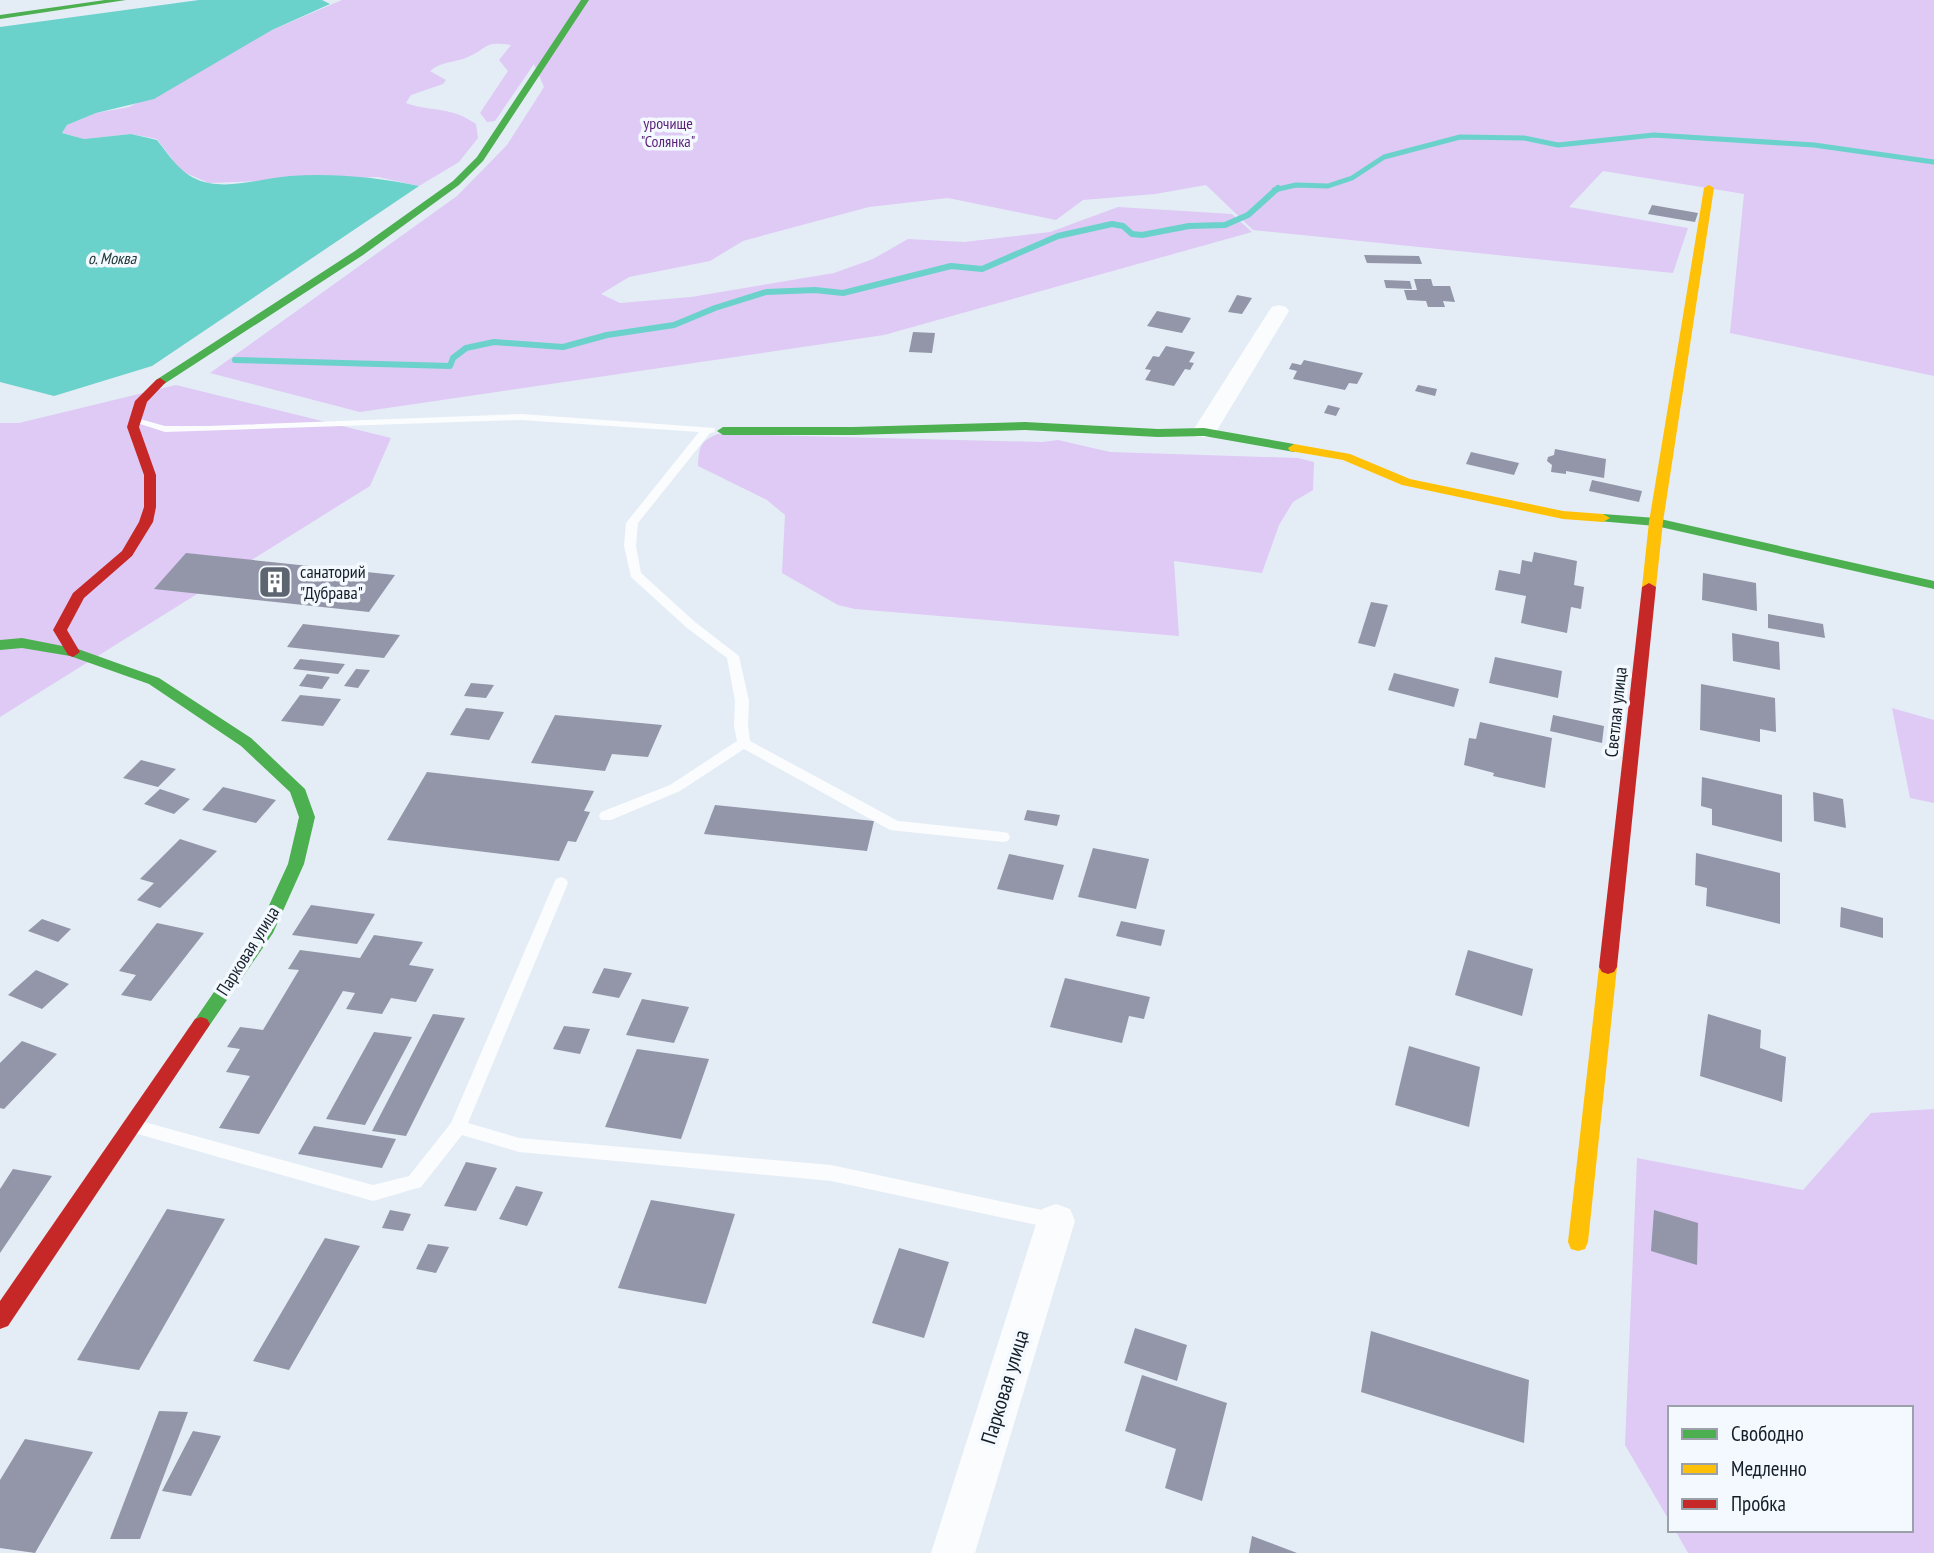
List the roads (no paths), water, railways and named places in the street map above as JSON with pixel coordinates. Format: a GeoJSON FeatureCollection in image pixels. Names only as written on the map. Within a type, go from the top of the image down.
{"type":"FeatureCollection","features":[{"type":"Feature","properties":{"kind":"street"},"geometry":{"type":"LineString","coordinates":[[0,17],[122,0]]}},
{"type":"Feature","properties":{"kind":"street"},"geometry":{"type":"LineString","coordinates":[[72,652],[60,630],[77,596],[127,552],[151,512],[152,481],[143,447],[133,427],[141,401],[161,381],[359,253],[456,183],[480,159],[585,0]]}},
{"type":"Feature","properties":{"kind":"street","name":"Светлая улица"},"geometry":{"type":"LineString","coordinates":[[1577,1242],[1656,522],[1709,188]]}},
{"type":"Feature","properties":{"kind":"street"},"geometry":{"type":"LineString","coordinates":[[1204,432],[1279,311]]}},
{"type":"Feature","properties":{"kind":"street"},"geometry":{"type":"LineString","coordinates":[[715,430],[853,431],[1025,426],[1204,432],[1346,457],[1406,482],[1563,515],[1656,522],[1934,585]]}},
{"type":"Feature","properties":{"kind":"street","name":"Парковая улица"},"geometry":{"type":"LineString","coordinates":[[0,645],[22,643],[72,652],[154,681],[246,742],[297,789],[307,817],[296,864],[267,928],[0,1320]]}},
{"type":"Feature","properties":{"kind":"street","name":"Парковая улица"},"geometry":{"type":"LineString","coordinates":[[953,1553],[1056,1221]]}},
{"type":"Feature","properties":{"kind":"lane"},"geometry":{"type":"LineString","coordinates":[[136,421],[165,429],[208,429],[521,417],[715,430]]}},
{"type":"Feature","properties":{"kind":"lane"},"geometry":{"type":"LineString","coordinates":[[715,430],[632,523],[630,546],[635,574],[691,625],[733,656],[742,701],[741,726],[744,743]]}},
{"type":"Feature","properties":{"kind":"lane"},"geometry":{"type":"LineString","coordinates":[[606,816],[674,788],[744,743]]}},
{"type":"Feature","properties":{"kind":"lane"},"geometry":{"type":"LineString","coordinates":[[744,743],[895,826],[1003,837]]}},
{"type":"Feature","properties":{"kind":"lane"},"geometry":{"type":"LineString","coordinates":[[132,1125],[373,1193],[415,1182],[458,1127],[561,883]]}},
{"type":"Feature","properties":{"kind":"lane"},"geometry":{"type":"LineString","coordinates":[[458,1127],[519,1145],[831,1173],[1056,1221]]}},
{"type":"Feature","properties":{"kind":"water","name":"о. Моква"},"geometry":{"type":"Polygon","coordinates":[[[199,0],[322,0],[330,4],[272,30],[154,99],[96,113],[67,125],[62,133],[84,139],[131,134],[157,140],[185,172],[209,183],[229,184],[290,176],[338,175],[419,186],[152,366],[54,396],[0,382],[0,27],[199,0]]]}},
{"type":"Feature","properties":{"kind":"waterway"},"geometry":{"type":"LineString","coordinates":[[1276,189],[1296,185],[1328,186],[1352,178],[1384,157],[1460,137],[1524,138],[1558,145],[1654,135],[1814,145],[1934,162]]}},
{"type":"Feature","properties":{"kind":"waterway"},"geometry":{"type":"LineString","coordinates":[[235,360],[450,366],[453,358],[466,348],[494,342],[563,347],[607,335],[674,325],[715,308],[766,292],[815,290],[843,293],[951,266],[982,269],[1058,236],[1112,224],[1123,226],[1132,234],[1142,235],[1189,226],[1225,225],[1248,215],[1276,189]]}},
{"type":"Feature","properties":{"kind":"place","name":"санаторий \"Дубрава\""},"geometry":{"type":"Point","coordinates":[275,582]}},
{"type":"Feature","properties":{"kind":"park label","name":"урочище \"Солянка\""},"geometry":{"type":"Point","coordinates":[668,132]}}]}
